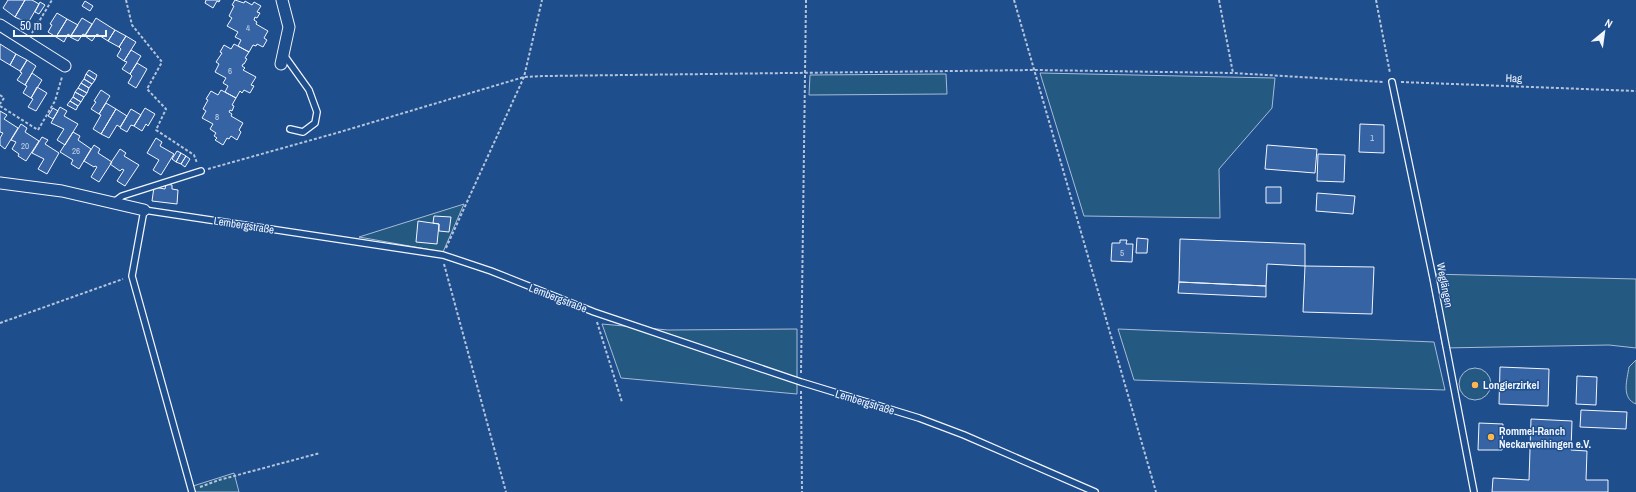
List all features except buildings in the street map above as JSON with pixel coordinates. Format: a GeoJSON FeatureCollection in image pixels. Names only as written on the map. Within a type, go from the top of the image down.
{"type":"FeatureCollection","features":[{"type":"Feature","properties":{"kind":"street"},"geometry":{"type":"LineString","coordinates":[[282,0],[289,27],[282,59]]}},
{"type":"Feature","properties":{"kind":"street"},"geometry":{"type":"LineString","coordinates":[[0,25],[65,66]]}},
{"type":"Feature","properties":{"kind":"street","name":"Lembergstraße"},"geometry":{"type":"LineString","coordinates":[[0,184],[62,191],[144,210]]}},
{"type":"Feature","properties":{"kind":"lane"},"geometry":{"type":"LineString","coordinates":[[282,59],[309,90],[317,112],[315,124],[303,132],[290,129]]}},
{"type":"Feature","properties":{"kind":"lane","name":"Weglängen"},"geometry":{"type":"LineString","coordinates":[[1392,82],[1432,271],[1474,492]]}},
{"type":"Feature","properties":{"kind":"lane"},"geometry":{"type":"LineString","coordinates":[[114,202],[122,196],[201,171]]}},
{"type":"Feature","properties":{"kind":"lane"},"geometry":{"type":"LineString","coordinates":[[144,210],[132,276],[191,491]]}},
{"type":"Feature","properties":{"kind":"lane","name":"Lembergstraße"},"geometry":{"type":"LineString","coordinates":[[144,210],[443,255],[491,271],[594,312],[801,382],[919,418],[964,435],[1095,492]]}},
{"type":"Feature","properties":{"kind":"path"},"geometry":{"type":"LineString","coordinates":[[26,42],[52,0]]}},
{"type":"Feature","properties":{"kind":"path"},"geometry":{"type":"LineString","coordinates":[[126,0],[132,25],[162,62],[148,89],[166,109],[156,130],[194,155],[201,171]]}},
{"type":"Feature","properties":{"kind":"path"},"geometry":{"type":"LineString","coordinates":[[506,492],[445,270],[443,255],[524,77],[542,0]]}},
{"type":"Feature","properties":{"kind":"path"},"geometry":{"type":"LineString","coordinates":[[802,492],[801,382],[806,0]]}},
{"type":"Feature","properties":{"kind":"path"},"geometry":{"type":"LineString","coordinates":[[1014,0],[1156,492]]}},
{"type":"Feature","properties":{"kind":"path"},"geometry":{"type":"LineString","coordinates":[[1218,0],[1233,73]]}},
{"type":"Feature","properties":{"kind":"path"},"geometry":{"type":"LineString","coordinates":[[1376,0],[1392,82]]}},
{"type":"Feature","properties":{"kind":"path"},"geometry":{"type":"LineString","coordinates":[[0,95],[4,98],[0,105],[38,130],[55,101],[65,66]]}},
{"type":"Feature","properties":{"kind":"path","name":"Hag"},"geometry":{"type":"LineString","coordinates":[[201,171],[340,132],[524,77],[1035,70],[1233,73],[1392,82],[1636,90]]}},
{"type":"Feature","properties":{"kind":"path"},"geometry":{"type":"LineString","coordinates":[[0,323],[132,276]]}},
{"type":"Feature","properties":{"kind":"path"},"geometry":{"type":"LineString","coordinates":[[594,312],[622,402]]}},
{"type":"Feature","properties":{"kind":"path"},"geometry":{"type":"LineString","coordinates":[[191,491],[219,480],[320,453]]}},
{"type":"Feature","properties":{"kind":"shaded area"},"geometry":{"type":"Polygon","coordinates":[[[1040,73],[1275,78],[1272,108],[1219,169],[1220,218],[1084,216],[1040,73]]]}},
{"type":"Feature","properties":{"kind":"shaded area"},"geometry":{"type":"Polygon","coordinates":[[[946,74],[947,94],[809,95],[810,75],[946,74]]]}},
{"type":"Feature","properties":{"kind":"shaded area"},"geometry":{"type":"Polygon","coordinates":[[[464,204],[443,252],[359,237],[464,204]]]}},
{"type":"Feature","properties":{"kind":"shaded area"},"geometry":{"type":"Polygon","coordinates":[[[1429,274],[1636,279],[1636,348],[1609,345],[1443,348],[1429,274]]]}},
{"type":"Feature","properties":{"kind":"shaded area"},"geometry":{"type":"Polygon","coordinates":[[[602,324],[668,330],[797,329],[797,394],[621,378],[602,324]]]}},
{"type":"Feature","properties":{"kind":"shaded area"},"geometry":{"type":"Polygon","coordinates":[[[1118,329],[1434,342],[1445,390],[1134,380],[1118,329]]]}},
{"type":"Feature","properties":{"kind":"shaded area"},"geometry":{"type":"Polygon","coordinates":[[[1636,360],[1636,404],[1628,398],[1626,383],[1629,367],[1636,360]]]}},
{"type":"Feature","properties":{"kind":"shaded area","name":"Longierzirkel"},"geometry":{"type":"Polygon","coordinates":[[[1472,368],[1478,368],[1488,375],[1491,384],[1490,390],[1484,397],[1478,400],[1472,400],[1462,393],[1459,387],[1459,381],[1466,371],[1472,368]]]}},
{"type":"Feature","properties":{"kind":"shaded area"},"geometry":{"type":"Polygon","coordinates":[[[234,473],[239,492],[195,492],[193,486],[234,473]]]}},
{"type":"Feature","properties":{"kind":"place","name":"Longierzirkel"},"geometry":{"type":"Point","coordinates":[1475,385]}},
{"type":"Feature","properties":{"kind":"place","name":"Rommel-Ranch Neckarweihingen e.V."},"geometry":{"type":"Point","coordinates":[1491,437]}}]}
